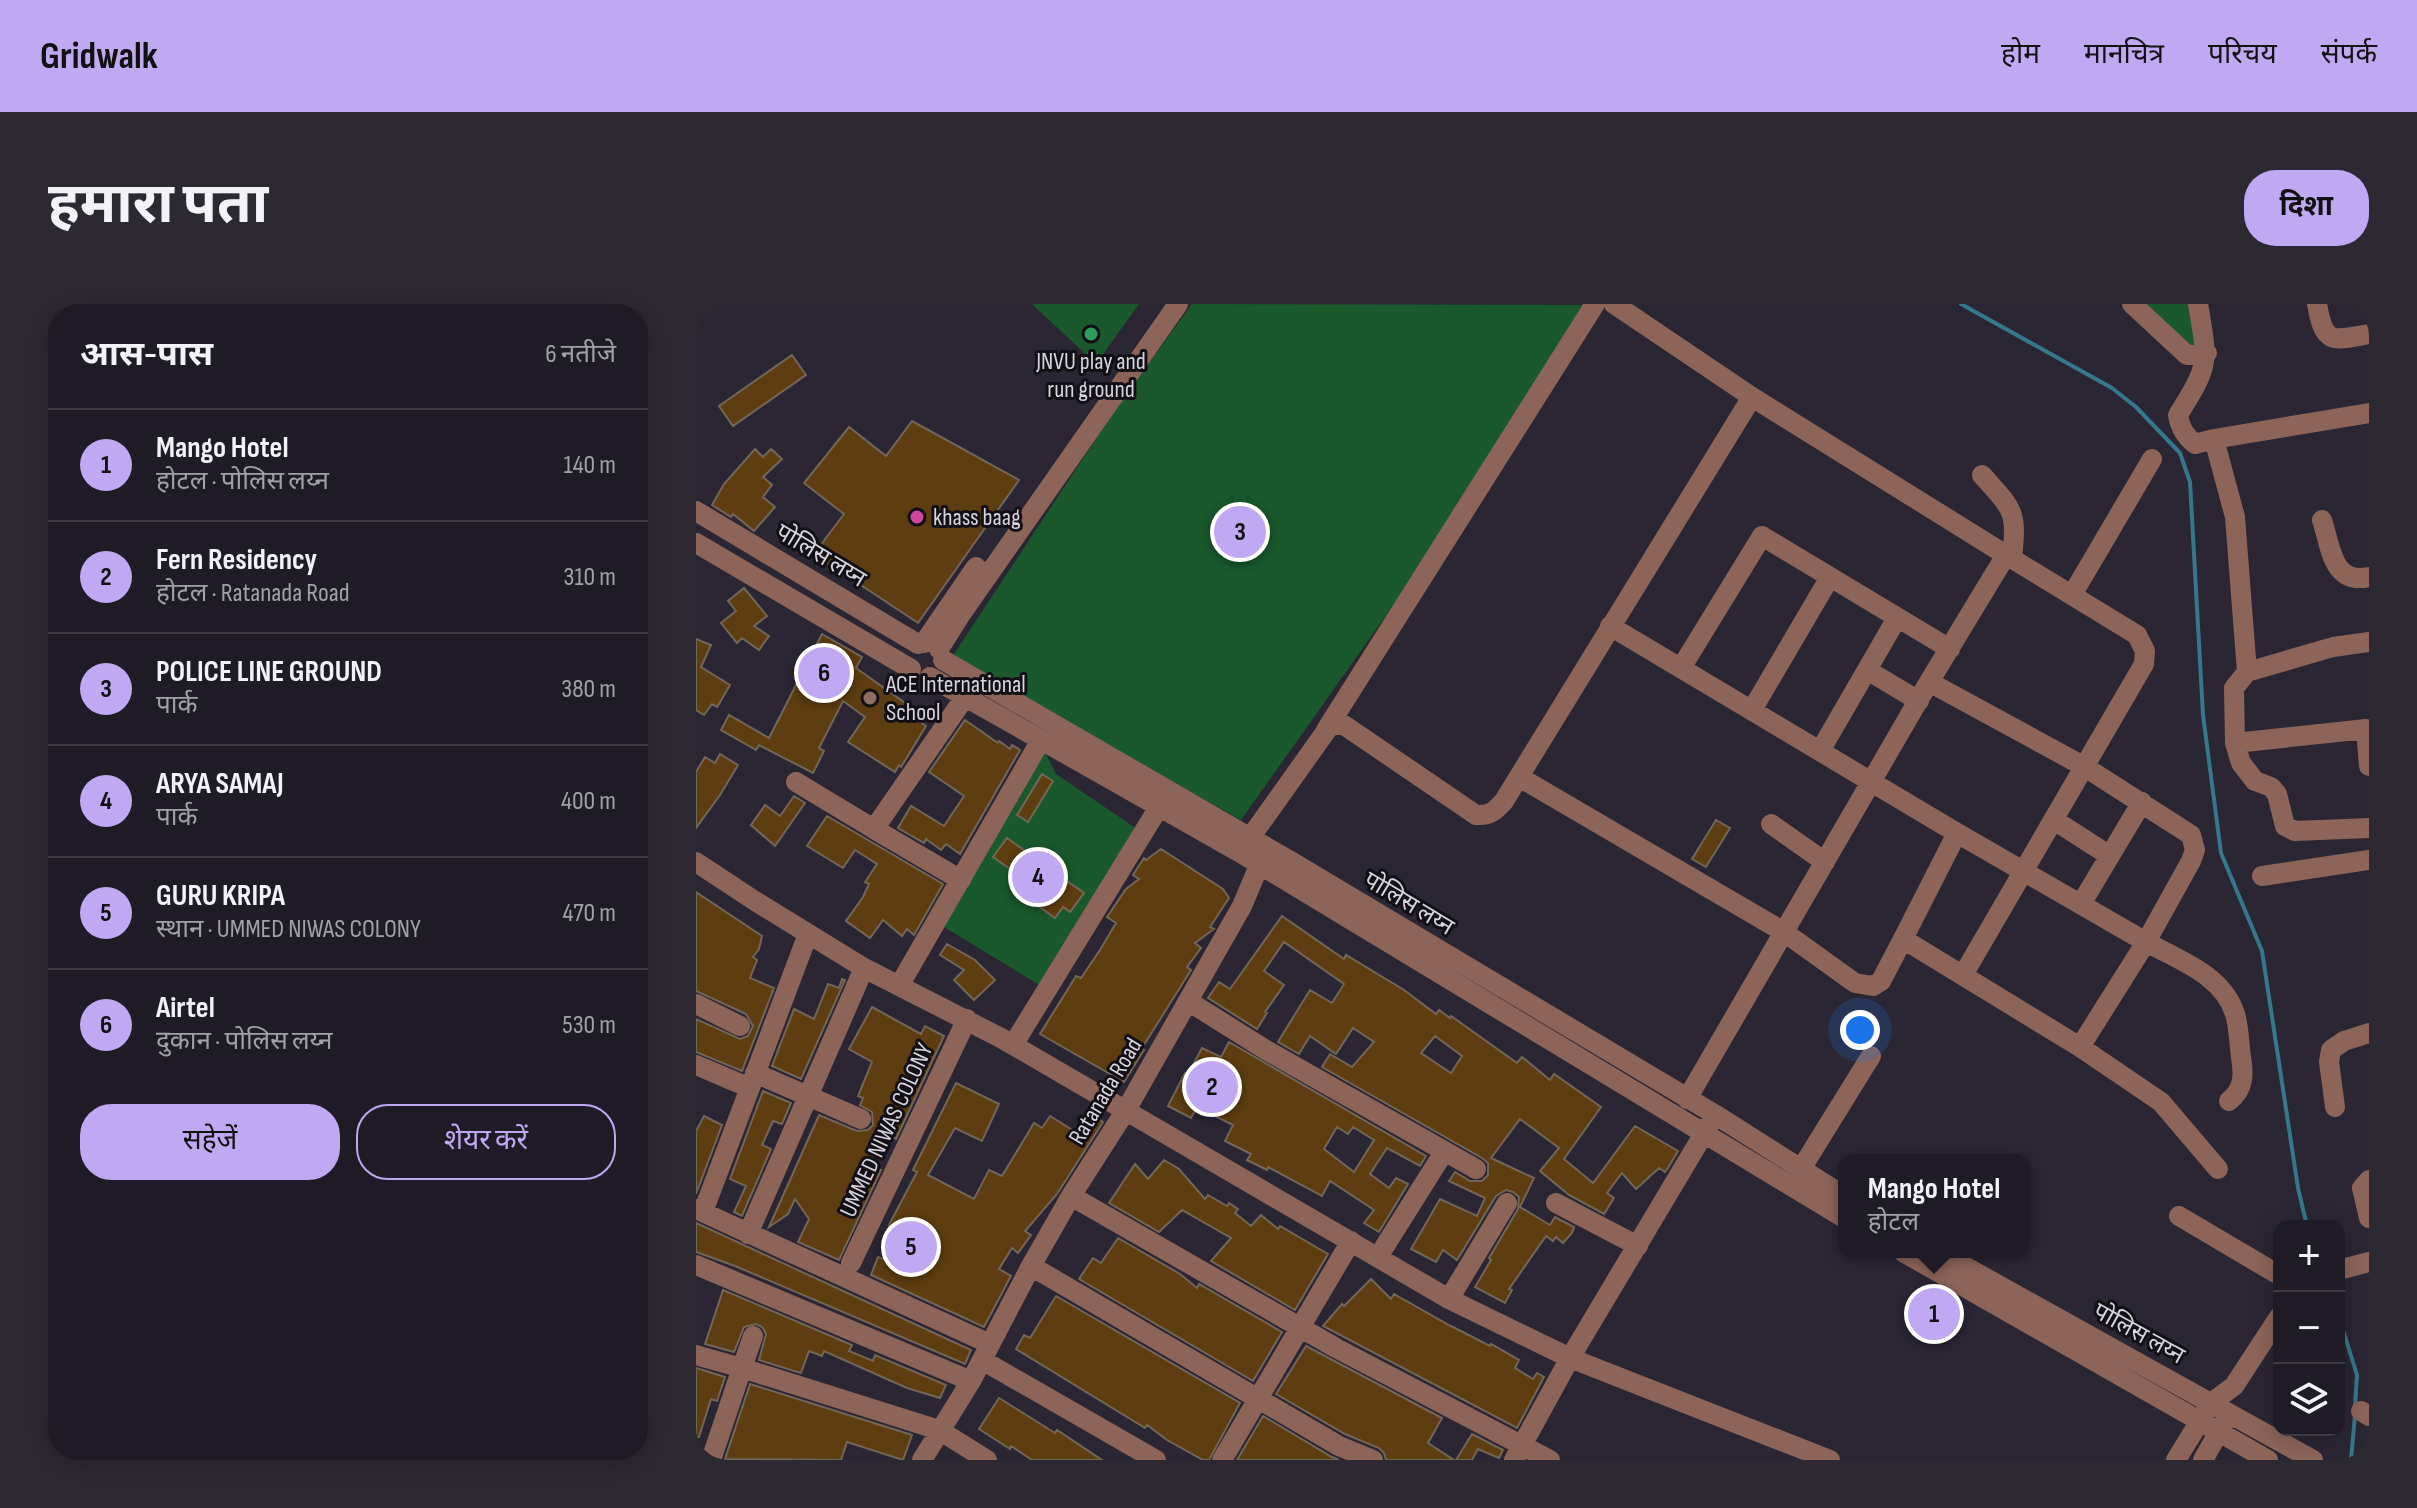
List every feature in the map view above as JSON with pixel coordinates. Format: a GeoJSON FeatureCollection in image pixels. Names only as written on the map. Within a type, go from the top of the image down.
{"type":"FeatureCollection","features":[{"type":"Feature","properties":{"kind":"street"},"geometry":{"type":"LineString","coordinates":[[931,649],[1161,304]]}},
{"type":"Feature","properties":{"kind":"street"},"geometry":{"type":"LineString","coordinates":[[911,669],[908,658],[931,649],[970,601],[1178,304]]}},
{"type":"Feature","properties":{"kind":"street","name":"Ratanada Road"},"geometry":{"type":"LineString","coordinates":[[922,1460],[971,1381],[1071,1196],[1126,1110],[1242,906],[1255,850],[1324,734],[1595,304]]}},
{"type":"Feature","properties":{"kind":"street"},"geometry":{"type":"LineString","coordinates":[[1614,304],[1752,397],[2137,635],[2145,651],[2144,664],[1963,975]]}},
{"type":"Feature","properties":{"kind":"street"},"geometry":{"type":"LineString","coordinates":[[2132,304],[2187,355],[2207,353]]}},
{"type":"Feature","properties":{"kind":"street"},"geometry":{"type":"LineString","coordinates":[[2198,304],[2207,353],[2204,373],[2178,415],[2182,429],[2195,444],[2369,413]]}},
{"type":"Feature","properties":{"kind":"street"},"geometry":{"type":"LineString","coordinates":[[2317,304],[2324,332],[2328,336],[2347,338],[2369,334]]}},
{"type":"Feature","properties":{"kind":"street"},"geometry":{"type":"LineString","coordinates":[[1324,734],[1329,727],[1341,723],[1476,815],[1485,816],[1493,812],[1519,777],[1752,397]]}},
{"type":"Feature","properties":{"kind":"street"},"geometry":{"type":"LineString","coordinates":[[2214,439],[2235,517],[2247,672]]}},
{"type":"Feature","properties":{"kind":"street"},"geometry":{"type":"LineString","coordinates":[[2072,595],[2152,459]]}},
{"type":"Feature","properties":{"kind":"street"},"geometry":{"type":"LineString","coordinates":[[1687,1099],[1924,692],[2009,557],[2015,524],[2012,513],[1982,475]]}},
{"type":"Feature","properties":{"kind":"street","name":"पोलिस लय्न"},"geometry":{"type":"LineString","coordinates":[[696,511],[931,649],[1255,850],[1716,1115],[1838,1192]]}},
{"type":"Feature","properties":{"kind":"street"},"geometry":{"type":"LineString","coordinates":[[2322,520],[2339,571],[2348,578],[2369,577]]}},
{"type":"Feature","properties":{"kind":"street"},"geometry":{"type":"LineString","coordinates":[[1681,668],[1762,536],[1950,649]]}},
{"type":"Feature","properties":{"kind":"street"},"geometry":{"type":"LineString","coordinates":[[696,543],[919,676],[930,677],[1159,807],[1255,850],[1703,1133],[1838,1214]]}},
{"type":"Feature","properties":{"kind":"street"},"geometry":{"type":"LineString","coordinates":[[1752,710],[1830,577]]}},
{"type":"Feature","properties":{"kind":"street"},"geometry":{"type":"LineString","coordinates":[[1820,751],[1897,618]]}},
{"type":"Feature","properties":{"kind":"street"},"geometry":{"type":"LineString","coordinates":[[1610,626],[1957,833],[2213,979],[2229,999],[2235,1015],[2244,1072],[2241,1087],[2229,1101]]}},
{"type":"Feature","properties":{"kind":"street"},"geometry":{"type":"LineString","coordinates":[[2369,642],[2333,647],[2247,672],[2234,688],[2235,743],[2241,763],[2255,781],[2271,787],[2277,794],[2285,826],[2295,831],[2369,828]]}},
{"type":"Feature","properties":{"kind":"street"},"geometry":{"type":"LineString","coordinates":[[930,677],[939,670],[931,649]]}},
{"type":"Feature","properties":{"kind":"street"},"geometry":{"type":"LineString","coordinates":[[1867,670],[1924,692],[2085,767],[2191,835],[2195,850],[2146,942],[2080,1047]]}},
{"type":"Feature","properties":{"kind":"street"},"geometry":{"type":"LineString","coordinates":[[874,829],[965,697]]}},
{"type":"Feature","properties":{"kind":"street"},"geometry":{"type":"LineString","coordinates":[[2235,743],[2367,729],[2369,766]]}},
{"type":"Feature","properties":{"kind":"street"},"geometry":{"type":"LineString","coordinates":[[899,986],[1041,740]]}},
{"type":"Feature","properties":{"kind":"street"},"geometry":{"type":"LineString","coordinates":[[1519,777],[1784,932],[1865,987],[1881,981],[1957,833]]}},
{"type":"Feature","properties":{"kind":"street"},"geometry":{"type":"LineString","coordinates":[[796,782],[961,880]]}},
{"type":"Feature","properties":{"kind":"street"},"geometry":{"type":"LineString","coordinates":[[2081,904],[2142,802]]}},
{"type":"Feature","properties":{"kind":"street"},"geometry":{"type":"LineString","coordinates":[[1013,1045],[1159,807]]}},
{"type":"Feature","properties":{"kind":"street"},"geometry":{"type":"LineString","coordinates":[[2054,820],[2110,856]]}},
{"type":"Feature","properties":{"kind":"street"},"geometry":{"type":"LineString","coordinates":[[1771,824],[1825,862]]}},
{"type":"Feature","properties":{"kind":"street"},"geometry":{"type":"LineString","coordinates":[[2262,876],[2369,860]]}},
{"type":"Feature","properties":{"kind":"street"},"geometry":{"type":"LineString","coordinates":[[696,862],[864,968],[1013,1045],[1449,1299],[1570,1358],[1830,1460]]}},
{"type":"Feature","properties":{"kind":"street"},"geometry":{"type":"LineString","coordinates":[[808,934],[753,1081],[699,1210],[986,1352],[1156,1460]]}},
{"type":"Feature","properties":{"kind":"street"},"geometry":{"type":"LineString","coordinates":[[1903,939],[2080,1047],[2161,1102],[2218,1169]]}},
{"type":"Feature","properties":{"kind":"street"},"geometry":{"type":"LineString","coordinates":[[748,1234],[864,968]]}},
{"type":"Feature","properties":{"kind":"street"},"geometry":{"type":"LineString","coordinates":[[1188,1001],[1266,1050],[1476,1169]]}},
{"type":"Feature","properties":{"kind":"street"},"geometry":{"type":"LineString","coordinates":[[696,1004],[740,1026]]}},
{"type":"Feature","properties":{"kind":"street","name":"UMMED NIWAS COLONY"},"geometry":{"type":"LineString","coordinates":[[851,1263],[967,1019]]}},
{"type":"Feature","properties":{"kind":"street"},"geometry":{"type":"LineString","coordinates":[[2335,1107],[2329,1062],[2331,1050],[2344,1041],[2369,1033]]}},
{"type":"Feature","properties":{"kind":"street"},"geometry":{"type":"LineString","coordinates":[[1801,1169],[1871,1056]]}},
{"type":"Feature","properties":{"kind":"street"},"geometry":{"type":"LineString","coordinates":[[696,1065],[808,1096],[861,1119]]}},
{"type":"Feature","properties":{"kind":"street"},"geometry":{"type":"LineString","coordinates":[[1518,1453],[1570,1358],[1716,1115]]}},
{"type":"Feature","properties":{"kind":"street"},"geometry":{"type":"LineString","coordinates":[[1378,1257],[1444,1152]]}},
{"type":"Feature","properties":{"kind":"street"},"geometry":{"type":"LineString","coordinates":[[2369,1180],[2362,1188],[2369,1218]]}},
{"type":"Feature","properties":{"kind":"street"},"geometry":{"type":"LineString","coordinates":[[1071,1196],[1518,1453],[1550,1460]]}},
{"type":"Feature","properties":{"kind":"street"},"geometry":{"type":"LineString","coordinates":[[1449,1299],[1507,1203]]}},
{"type":"Feature","properties":{"kind":"street"},"geometry":{"type":"LineString","coordinates":[[1556,1203],[1638,1246]]}},
{"type":"Feature","properties":{"kind":"street"},"geometry":{"type":"LineString","coordinates":[[2179,1216],[2273,1271]]}},
{"type":"Feature","properties":{"kind":"street"},"geometry":{"type":"LineString","coordinates":[[1222,1460],[1351,1241]]}},
{"type":"Feature","properties":{"kind":"street"},"geometry":{"type":"LineString","coordinates":[[1914,1258],[2215,1417],[2268,1460]]}},
{"type":"Feature","properties":{"kind":"street","name":"पोलिस लय्न"},"geometry":{"type":"LineString","coordinates":[[1949,1258],[2215,1417],[2313,1460]]}},
{"type":"Feature","properties":{"kind":"street"},"geometry":{"type":"LineString","coordinates":[[2345,1268],[2369,1262]]}},
{"type":"Feature","properties":{"kind":"street"},"geometry":{"type":"LineString","coordinates":[[696,1265],[971,1381]]}},
{"type":"Feature","properties":{"kind":"street"},"geometry":{"type":"LineString","coordinates":[[1031,1266],[1339,1446],[1373,1460]]}},
{"type":"Feature","properties":{"kind":"street"},"geometry":{"type":"LineString","coordinates":[[2176,1460],[2215,1417],[2273,1326]]}},
{"type":"Feature","properties":{"kind":"street"},"geometry":{"type":"LineString","coordinates":[[711,1460],[753,1336]]}},
{"type":"Feature","properties":{"kind":"street"},"geometry":{"type":"LineString","coordinates":[[696,1355],[939,1430],[987,1460]]}},
{"type":"Feature","properties":{"kind":"street"},"geometry":{"type":"LineString","coordinates":[[2203,1460],[2215,1417]]}},
{"type":"Feature","properties":{"kind":"green space","name":"JNVU play and run ground"},"geometry":{"type":"Polygon","coordinates":[[[1032,304],[1139,304],[1096,364],[1032,304]]]}},
{"type":"Feature","properties":{"kind":"green space"},"geometry":{"type":"Polygon","coordinates":[[[1192,304],[1606,305],[1241,820],[952,657],[1117,407],[1192,304]]]}},
{"type":"Feature","properties":{"kind":"green space"},"geometry":{"type":"Polygon","coordinates":[[[2141,304],[2191,304],[2199,343],[2187,348],[2141,304]]]}},
{"type":"Feature","properties":{"kind":"green space"},"geometry":{"type":"Polygon","coordinates":[[[1041,744],[1056,774],[1140,831],[1046,989],[936,922],[1041,744]]]}},
{"type":"Feature","properties":{"kind":"building"},"geometry":{"type":"Polygon","coordinates":[[[792,355],[806,375],[733,426],[719,406],[792,355]]]}},
{"type":"Feature","properties":{"kind":"building","name":"khass baag"},"geometry":{"type":"Polygon","coordinates":[[[912,421],[1019,480],[918,623],[814,554],[844,514],[804,483],[849,427],[886,456],[912,421]]]}},
{"type":"Feature","properties":{"kind":"building"},"geometry":{"type":"Polygon","coordinates":[[[755,449],[763,457],[771,449],[782,459],[763,477],[772,485],[763,497],[775,507],[754,531],[733,514],[731,517],[712,505],[724,484],[755,449]]]}},
{"type":"Feature","properties":{"kind":"building"},"geometry":{"type":"Polygon","coordinates":[[[744,588],[767,616],[754,626],[769,636],[759,650],[742,638],[737,643],[721,623],[736,611],[728,601],[744,588]]]}},
{"type":"Feature","properties":{"kind":"building"},"geometry":{"type":"Polygon","coordinates":[[[822,634],[862,657],[856,668],[915,710],[911,715],[926,726],[895,772],[848,742],[865,717],[843,701],[819,748],[824,751],[813,773],[759,745],[756,750],[721,730],[729,715],[769,738],[822,634]]]}},
{"type":"Feature","properties":{"kind":"building"},"geometry":{"type":"Polygon","coordinates":[[[696,639],[711,645],[701,667],[730,685],[717,707],[712,704],[704,715],[696,710],[696,639]]]}},
{"type":"Feature","properties":{"kind":"building"},"geometry":{"type":"Polygon","coordinates":[[[965,720],[998,743],[1020,750],[960,854],[946,844],[941,850],[926,839],[924,843],[898,828],[911,806],[944,826],[964,796],[929,772],[965,720]]]}},
{"type":"Feature","properties":{"kind":"building"},"geometry":{"type":"Polygon","coordinates":[[[720,754],[738,765],[696,828],[696,772],[705,757],[715,763],[720,754]]]}},
{"type":"Feature","properties":{"kind":"building"},"geometry":{"type":"Polygon","coordinates":[[[1042,774],[1053,781],[1028,822],[1017,815],[1042,774]]]}},
{"type":"Feature","properties":{"kind":"building"},"geometry":{"type":"Polygon","coordinates":[[[794,796],[805,803],[775,846],[751,825],[765,805],[780,816],[794,796]]]}},
{"type":"Feature","properties":{"kind":"building"},"geometry":{"type":"Polygon","coordinates":[[[827,816],[943,884],[914,935],[907,929],[902,936],[883,920],[870,938],[846,921],[863,897],[869,884],[865,882],[877,864],[855,850],[843,868],[807,846],[827,816]]]}},
{"type":"Feature","properties":{"kind":"building"},"geometry":{"type":"Polygon","coordinates":[[[1716,820],[1730,828],[1706,867],[1692,859],[1716,820]]]}},
{"type":"Feature","properties":{"kind":"building"},"geometry":{"type":"Polygon","coordinates":[[[1007,838],[1084,893],[1070,912],[1063,907],[1055,918],[1015,889],[1023,878],[993,857],[1007,838]]]}},
{"type":"Feature","properties":{"kind":"building"},"geometry":{"type":"Polygon","coordinates":[[[1161,849],[1223,889],[1229,898],[1210,927],[1214,929],[1195,943],[1201,948],[1187,967],[1191,970],[1124,1082],[1040,1034],[1076,976],[1081,978],[1116,923],[1107,917],[1126,889],[1139,879],[1133,875],[1144,858],[1146,860],[1161,849]]]}},
{"type":"Feature","properties":{"kind":"building"},"geometry":{"type":"Polygon","coordinates":[[[696,892],[762,936],[753,957],[757,960],[750,978],[774,988],[742,1071],[696,1052],[696,1019],[740,1039],[748,1036],[753,1026],[746,1014],[696,991],[696,892]]]}},
{"type":"Feature","properties":{"kind":"building"},"geometry":{"type":"Polygon","coordinates":[[[1282,916],[1344,959],[1346,955],[1404,990],[1436,1014],[1439,1010],[1451,1016],[1517,1063],[1522,1057],[1550,1080],[1554,1074],[1601,1107],[1564,1159],[1593,1183],[1635,1126],[1678,1151],[1665,1172],[1659,1168],[1636,1189],[1622,1173],[1607,1193],[1614,1198],[1604,1214],[1569,1195],[1540,1171],[1559,1148],[1520,1119],[1491,1158],[1534,1178],[1520,1207],[1550,1225],[1555,1217],[1574,1227],[1563,1243],[1556,1237],[1553,1241],[1546,1236],[1509,1289],[1512,1290],[1505,1303],[1475,1287],[1518,1209],[1519,1197],[1506,1190],[1496,1196],[1457,1260],[1443,1250],[1436,1262],[1411,1249],[1440,1199],[1477,1216],[1485,1198],[1449,1181],[1455,1172],[1470,1181],[1482,1181],[1488,1175],[1488,1163],[1322,1067],[1330,1054],[1352,1067],[1374,1042],[1353,1028],[1336,1054],[1310,1036],[1299,1054],[1278,1042],[1310,990],[1332,1003],[1344,984],[1284,942],[1264,971],[1284,985],[1257,1029],[1208,998],[1219,982],[1230,989],[1282,916]],[[1435,1036],[1421,1053],[1451,1073],[1462,1056],[1435,1036]]]}},
{"type":"Feature","properties":{"kind":"building"},"geometry":{"type":"Polygon","coordinates":[[[947,944],[975,960],[995,980],[974,1000],[954,980],[964,970],[940,955],[947,944]]]}},
{"type":"Feature","properties":{"kind":"building"},"geometry":{"type":"Polygon","coordinates":[[[842,979],[845,980],[801,1079],[772,1066],[794,1009],[814,1019],[828,984],[839,988],[842,979]]]}},
{"type":"Feature","properties":{"kind":"building"},"geometry":{"type":"Polygon","coordinates":[[[872,1007],[921,1034],[925,1026],[944,1036],[896,1139],[884,1133],[869,1165],[881,1170],[839,1260],[798,1242],[809,1219],[795,1199],[788,1214],[769,1227],[819,1115],[857,1131],[868,1130],[873,1125],[872,1112],[860,1105],[863,1098],[858,1096],[872,1062],[849,1049],[872,1007]]]}},
{"type":"Feature","properties":{"kind":"building"},"geometry":{"type":"Polygon","coordinates":[[[1229,1042],[1426,1156],[1420,1166],[1387,1148],[1370,1174],[1389,1188],[1396,1178],[1408,1184],[1379,1232],[1364,1223],[1374,1210],[1330,1181],[1322,1196],[1268,1167],[1267,1170],[1247,1160],[1251,1154],[1225,1141],[1233,1125],[1197,1107],[1191,1118],[1168,1106],[1202,1048],[1221,1057],[1229,1042]],[[1337,1127],[1324,1149],[1354,1172],[1374,1140],[1353,1127],[1348,1134],[1337,1127]]]}},
{"type":"Feature","properties":{"kind":"building"},"geometry":{"type":"Polygon","coordinates":[[[956,1083],[999,1104],[982,1141],[955,1128],[928,1175],[974,1199],[989,1170],[1002,1176],[1034,1123],[1042,1128],[1050,1116],[1079,1134],[1092,1115],[1103,1122],[1057,1194],[1025,1231],[1031,1235],[1018,1253],[1012,1248],[999,1269],[1011,1276],[984,1327],[871,1275],[878,1257],[886,1260],[893,1239],[886,1236],[890,1223],[917,1172],[913,1170],[956,1083]]]}},
{"type":"Feature","properties":{"kind":"building"},"geometry":{"type":"Polygon","coordinates":[[[763,1091],[791,1103],[782,1124],[773,1121],[762,1145],[771,1149],[742,1216],[734,1212],[746,1186],[730,1179],[763,1091]]]}},
{"type":"Feature","properties":{"kind":"building"},"geometry":{"type":"Polygon","coordinates":[[[704,1116],[722,1125],[696,1194],[696,1131],[704,1116]]]}},
{"type":"Feature","properties":{"kind":"building"},"geometry":{"type":"Polygon","coordinates":[[[1164,1160],[1179,1169],[1205,1199],[1208,1195],[1227,1206],[1229,1203],[1238,1209],[1235,1213],[1251,1226],[1261,1215],[1278,1229],[1280,1226],[1328,1254],[1295,1310],[1211,1261],[1231,1238],[1182,1210],[1159,1232],[1109,1203],[1135,1164],[1148,1179],[1164,1160]]]}},
{"type":"Feature","properties":{"kind":"building"},"geometry":{"type":"Polygon","coordinates":[[[696,1223],[971,1350],[965,1364],[696,1252],[696,1223]]]}},
{"type":"Feature","properties":{"kind":"building"},"geometry":{"type":"Polygon","coordinates":[[[1118,1238],[1180,1274],[1197,1288],[1199,1284],[1282,1332],[1253,1381],[1079,1279],[1093,1258],[1101,1263],[1118,1238]]]}},
{"type":"Feature","properties":{"kind":"building"},"geometry":{"type":"Polygon","coordinates":[[[1371,1279],[1391,1299],[1394,1294],[1491,1344],[1519,1360],[1515,1368],[1533,1379],[1537,1373],[1544,1377],[1517,1428],[1323,1326],[1342,1304],[1344,1306],[1371,1279]]]}},
{"type":"Feature","properties":{"kind":"building"},"geometry":{"type":"Polygon","coordinates":[[[723,1290],[852,1345],[849,1351],[873,1361],[875,1355],[946,1385],[940,1398],[907,1388],[824,1351],[822,1356],[809,1351],[801,1373],[759,1360],[766,1334],[756,1324],[744,1327],[734,1352],[705,1344],[723,1290]]]}},
{"type":"Feature","properties":{"kind":"building"},"geometry":{"type":"Polygon","coordinates":[[[1056,1296],[1240,1403],[1209,1460],[1203,1460],[1167,1440],[1147,1425],[1145,1428],[1016,1349],[1024,1335],[1030,1338],[1056,1296]]]}},
{"type":"Feature","properties":{"kind":"building"},"geometry":{"type":"Polygon","coordinates":[[[1306,1346],[1442,1418],[1428,1443],[1454,1460],[1386,1460],[1379,1448],[1345,1434],[1276,1394],[1306,1346]]]}},
{"type":"Feature","properties":{"kind":"building"},"geometry":{"type":"Polygon","coordinates":[[[696,1368],[725,1377],[717,1401],[711,1399],[699,1437],[696,1437],[696,1368]]]}},
{"type":"Feature","properties":{"kind":"building"},"geometry":{"type":"Polygon","coordinates":[[[750,1384],[912,1435],[903,1460],[847,1442],[841,1460],[725,1459],[750,1384]]]}},
{"type":"Feature","properties":{"kind":"building"},"geometry":{"type":"Polygon","coordinates":[[[999,1398],[1055,1433],[1057,1430],[1102,1460],[1032,1460],[1011,1446],[1010,1449],[979,1429],[999,1398]]]}},
{"type":"Feature","properties":{"kind":"building"},"geometry":{"type":"Polygon","coordinates":[[[1263,1416],[1332,1457],[1339,1460],[1237,1460],[1263,1416]]]}},
{"type":"Feature","properties":{"kind":"building"},"geometry":{"type":"Polygon","coordinates":[[[1472,1434],[1503,1450],[1499,1458],[1478,1449],[1472,1460],[1456,1460],[1472,1434]]]}},
{"type":"Feature","properties":{"kind":"waterway"},"geometry":{"type":"LineString","coordinates":[[1961,304],[2112,388],[2136,407],[2180,453],[2190,482],[2203,715],[2221,853],[2262,951],[2306,1220]]}},
{"type":"Feature","properties":{"kind":"waterway"},"geometry":{"type":"LineString","coordinates":[[2345,1336],[2357,1375],[2355,1406]]}},
{"type":"Feature","properties":{"kind":"waterway"},"geometry":{"type":"LineString","coordinates":[[2351,1460],[2355,1415]]}},
{"type":"Feature","properties":{"kind":"place","name":"JNVU play and run ground"},"geometry":{"type":"Point","coordinates":[1091,334]}},
{"type":"Feature","properties":{"kind":"place","name":"khass baag"},"geometry":{"type":"Point","coordinates":[917,517]}},
{"type":"Feature","properties":{"kind":"place","name":"POLICE LINE GROUND"},"geometry":{"type":"Point","coordinates":[1240,532]}},
{"type":"Feature","properties":{"kind":"place","name":"Airtel"},"geometry":{"type":"Point","coordinates":[824,673]}},
{"type":"Feature","properties":{"kind":"place","name":"ACE International School"},"geometry":{"type":"Point","coordinates":[870,698]}},
{"type":"Feature","properties":{"kind":"place","name":"ARYA SAMAJ"},"geometry":{"type":"Point","coordinates":[1038,877]}},
{"type":"Feature","properties":{"kind":"place","name":"Fern Residency"},"geometry":{"type":"Point","coordinates":[1212,1087]}},
{"type":"Feature","properties":{"kind":"place","name":"GURU KRIPA"},"geometry":{"type":"Point","coordinates":[911,1247]}},
{"type":"Feature","properties":{"kind":"place","name":"Mango Hotel"},"geometry":{"type":"Point","coordinates":[1934,1314]}}]}
